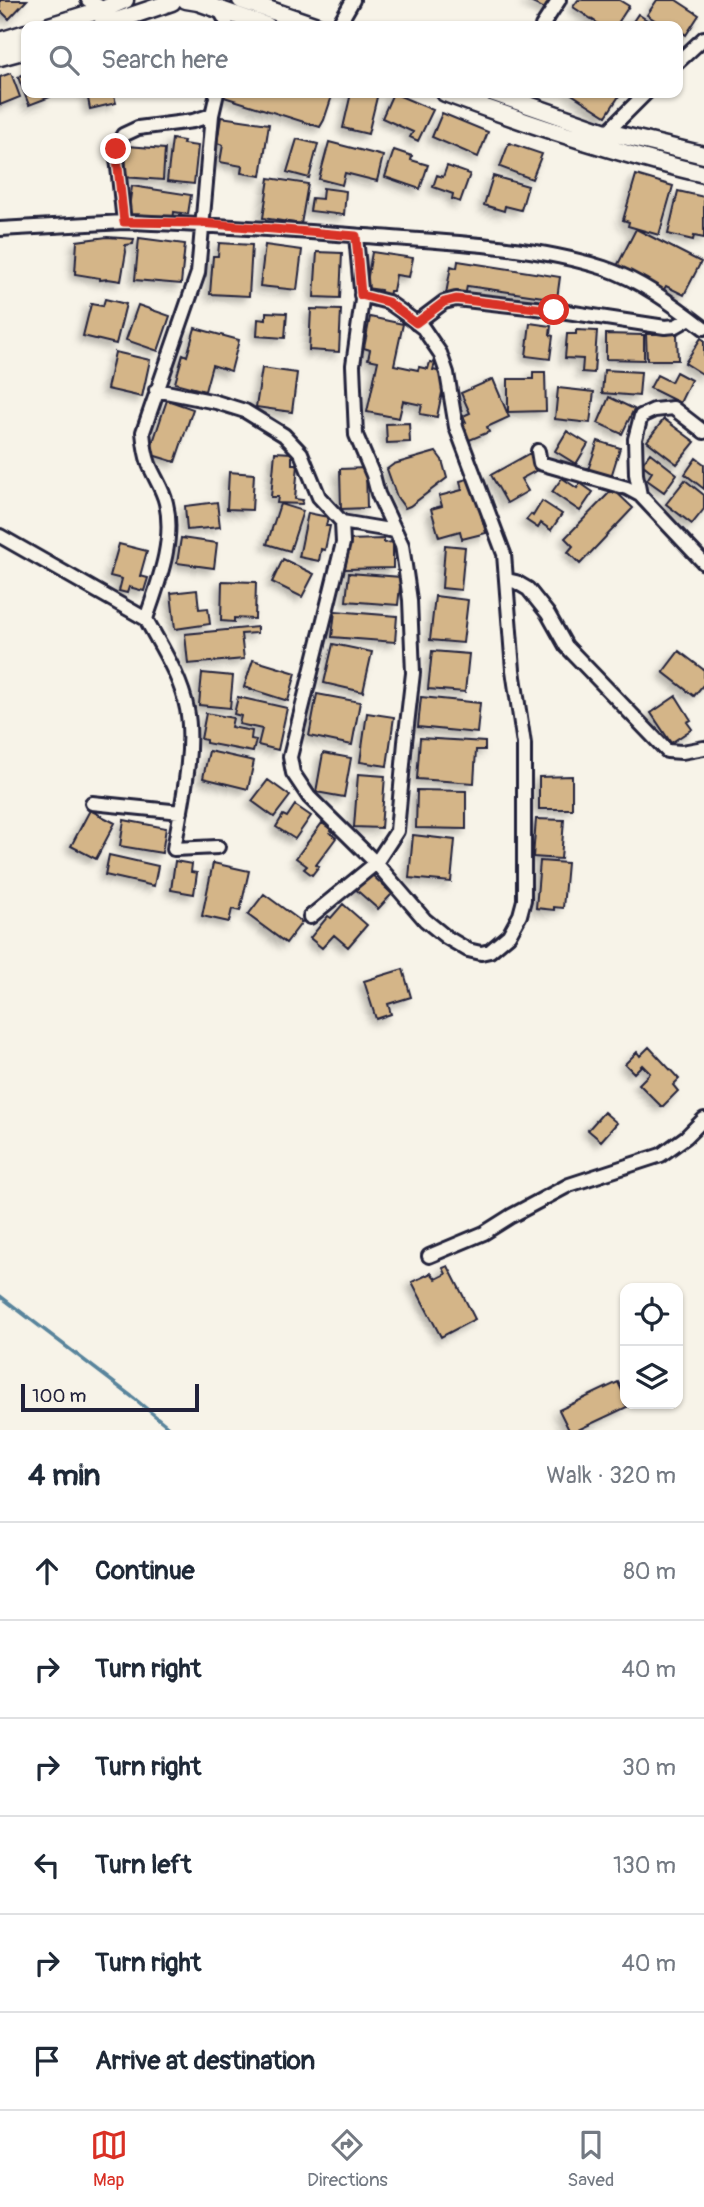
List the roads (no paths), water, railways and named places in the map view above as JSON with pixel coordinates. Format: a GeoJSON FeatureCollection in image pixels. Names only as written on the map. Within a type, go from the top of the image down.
{"type":"FeatureCollection","features":[{"type":"Feature","properties":{"kind":"main road"},"geometry":{"type":"LineString","coordinates":[[65,21],[125,0]]}},
{"type":"Feature","properties":{"kind":"main road"},"geometry":{"type":"LineString","coordinates":[[240,0],[302,21]]}},
{"type":"Feature","properties":{"kind":"main road"},"geometry":{"type":"LineString","coordinates":[[116,21],[178,1],[219,9],[250,21]]}},
{"type":"Feature","properties":{"kind":"main road"},"geometry":{"type":"LineString","coordinates":[[0,41],[21,35]]}},
{"type":"Feature","properties":{"kind":"main road"},"geometry":{"type":"LineString","coordinates":[[0,57],[21,51]]}},
{"type":"Feature","properties":{"kind":"main road"},"geometry":{"type":"LineString","coordinates":[[458,98],[582,141],[704,174]]}},
{"type":"Feature","properties":{"kind":"main road"},"geometry":{"type":"LineString","coordinates":[[512,98],[607,132],[704,155]]}},
{"type":"Feature","properties":{"kind":"street"},"geometry":{"type":"LineString","coordinates":[[88,0],[104,9]]}},
{"type":"Feature","properties":{"kind":"street"},"geometry":{"type":"LineString","coordinates":[[341,21],[354,0]]}},
{"type":"Feature","properties":{"kind":"street"},"geometry":{"type":"LineString","coordinates":[[545,21],[559,0]]}},
{"type":"Feature","properties":{"kind":"street"},"geometry":{"type":"LineString","coordinates":[[219,9],[226,21]]}},
{"type":"Feature","properties":{"kind":"street"},"geometry":{"type":"LineString","coordinates":[[683,57],[704,38]]}},
{"type":"Feature","properties":{"kind":"street"},"geometry":{"type":"LineString","coordinates":[[146,620],[164,564],[168,527],[166,504],[144,449],[142,432],[198,273],[212,115],[216,98]]}},
{"type":"Feature","properties":{"kind":"street"},"geometry":{"type":"LineString","coordinates":[[607,132],[641,98]]}},
{"type":"Feature","properties":{"kind":"street"},"geometry":{"type":"LineString","coordinates":[[124,222],[116,149],[123,135],[138,128],[193,121],[212,115]]}},
{"type":"Feature","properties":{"kind":"street"},"geometry":{"type":"LineString","coordinates":[[0,229],[124,222],[201,223],[492,247],[574,259],[607,269],[640,285],[704,328]]}},
{"type":"Feature","properties":{"kind":"street"},"geometry":{"type":"LineString","coordinates":[[310,917],[376,863],[397,831],[413,673],[410,600],[402,545],[378,494],[356,435],[352,365],[361,295],[356,236]]}},
{"type":"Feature","properties":{"kind":"street"},"geometry":{"type":"LineString","coordinates":[[342,522],[343,543],[290,757],[293,772],[309,797],[376,863],[425,920],[468,950],[481,953],[490,951],[509,935],[520,915],[524,900],[524,744],[513,670],[504,554],[456,427],[447,373],[440,353],[423,328],[388,302],[361,295]]}},
{"type":"Feature","properties":{"kind":"street"},"geometry":{"type":"LineString","coordinates":[[416,323],[444,302],[456,299],[554,310],[665,327],[676,326],[690,318]]}},
{"type":"Feature","properties":{"kind":"street"},"geometry":{"type":"LineString","coordinates":[[156,390],[245,411],[284,435],[301,453],[319,497],[342,522],[395,531]]}},
{"type":"Feature","properties":{"kind":"street"},"geometry":{"type":"LineString","coordinates":[[640,495],[636,474],[635,439],[641,416],[654,410],[673,408],[704,432]]}},
{"type":"Feature","properties":{"kind":"street"},"geometry":{"type":"LineString","coordinates":[[538,451],[540,463],[627,488],[640,495],[704,563]]}},
{"type":"Feature","properties":{"kind":"street"},"geometry":{"type":"LineString","coordinates":[[0,536],[146,620],[175,674],[187,708],[189,736],[174,849],[218,846]]}},
{"type":"Feature","properties":{"kind":"street"},"geometry":{"type":"LineString","coordinates":[[507,580],[527,589],[548,614],[566,646],[667,751],[682,752],[704,748]]}},
{"type":"Feature","properties":{"kind":"street"},"geometry":{"type":"LineString","coordinates":[[92,803],[181,812]]}},
{"type":"Feature","properties":{"kind":"street"},"geometry":{"type":"LineString","coordinates":[[429,1256],[484,1233],[569,1185],[660,1155],[686,1137],[704,1119]]}},
{"type":"Feature","properties":{"kind":"waterway"},"geometry":{"type":"LineString","coordinates":[[0,1296],[172,1430]]}}]}
